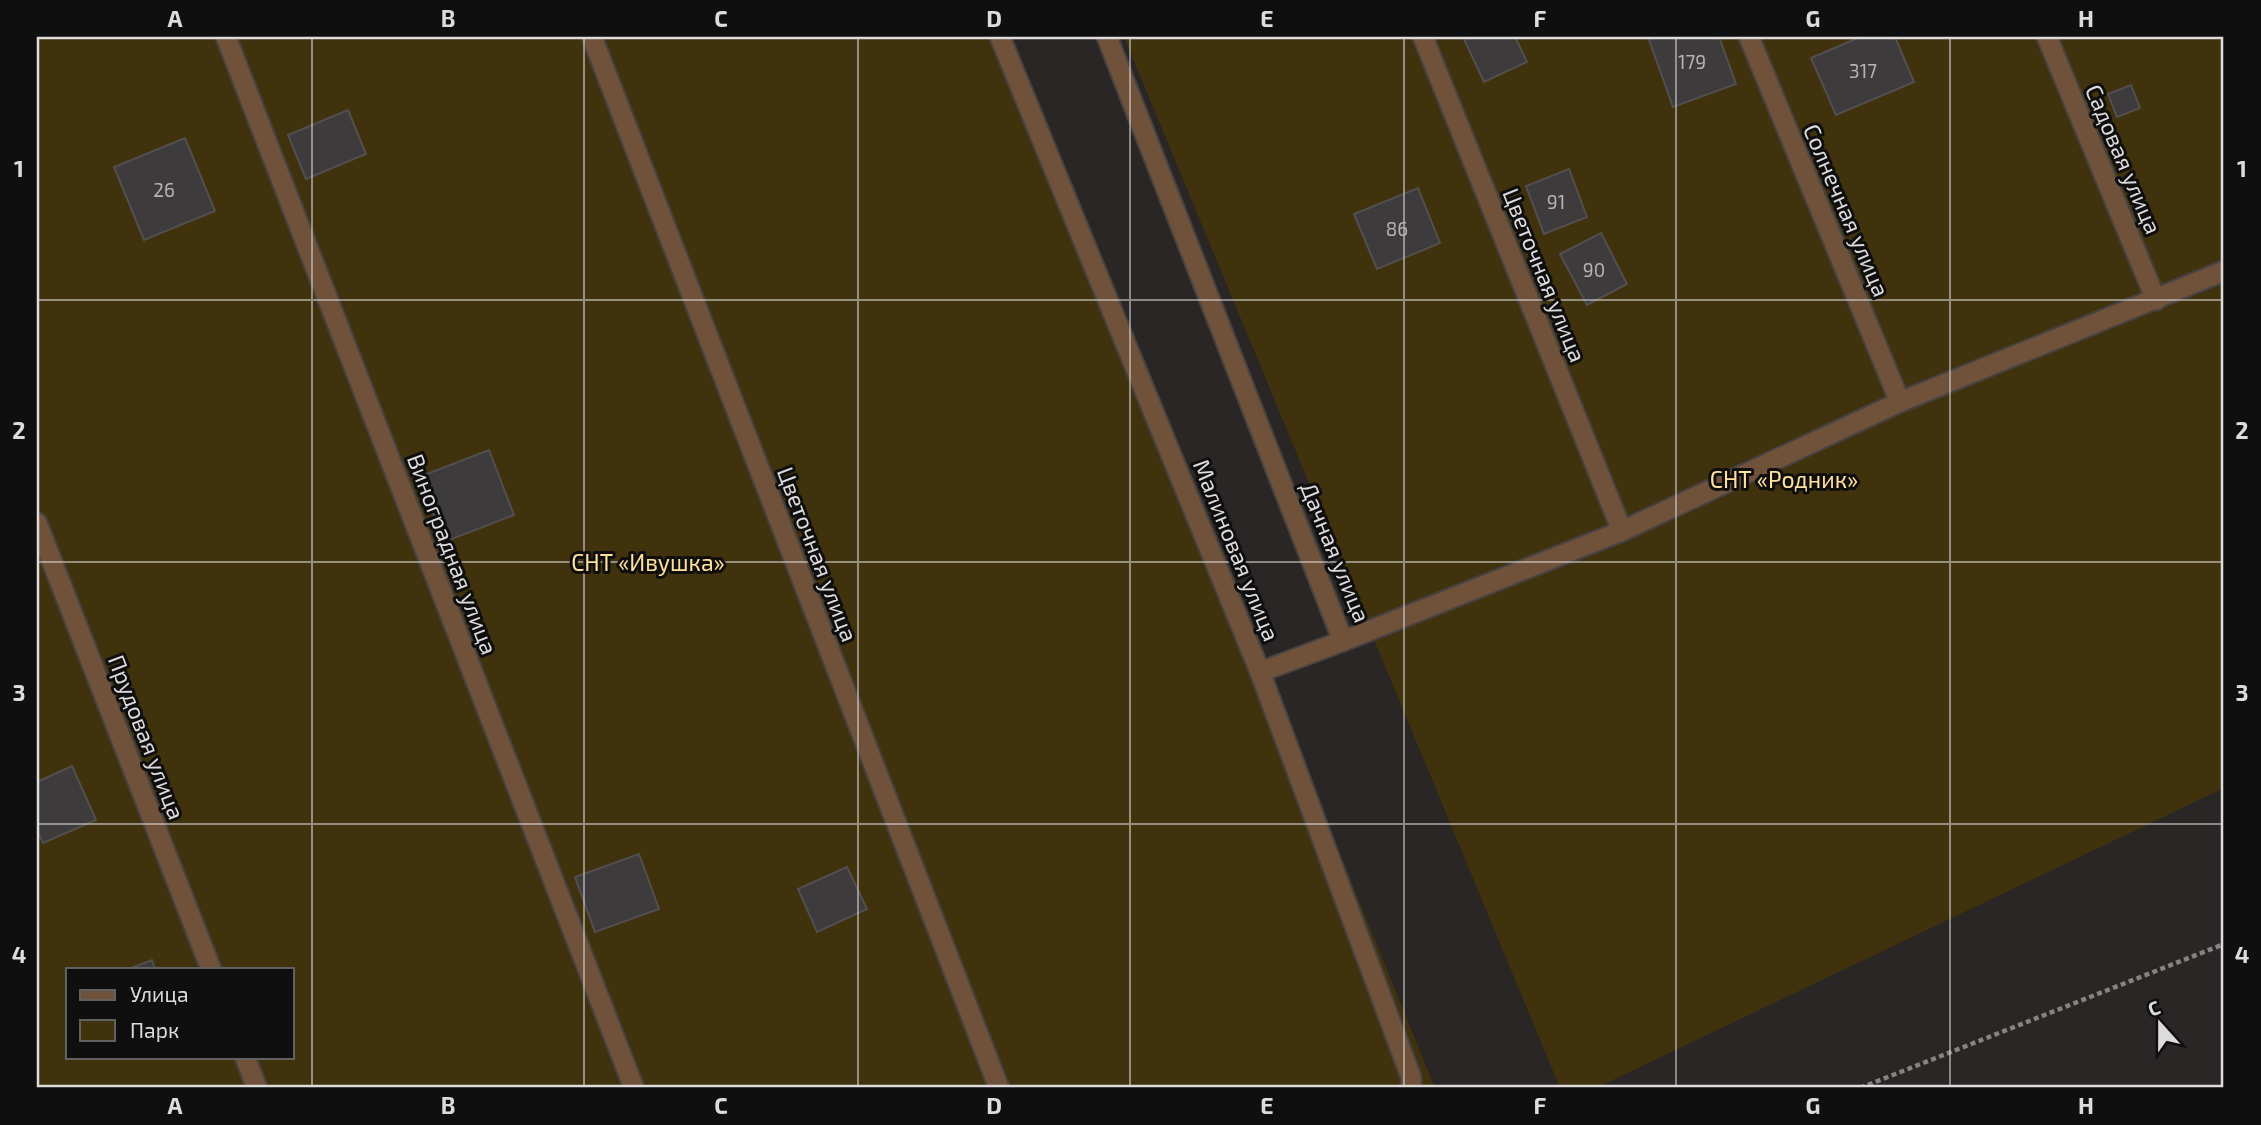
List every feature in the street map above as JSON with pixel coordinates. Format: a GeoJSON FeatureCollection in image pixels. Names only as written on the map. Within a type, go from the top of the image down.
{"type":"FeatureCollection","features":[{"type":"Feature","properties":{"kind":"street","name":"Виноградная улица"},"geometry":{"type":"LineString","coordinates":[[226,37],[634,1088]]}},
{"type":"Feature","properties":{"kind":"street","name":"Цветочная улица"},"geometry":{"type":"LineString","coordinates":[[592,37],[999,1088]]}},
{"type":"Feature","properties":{"kind":"street","name":"Малиновая улица"},"geometry":{"type":"LineString","coordinates":[[1000,37],[1260,672],[1411,1077],[1411,1088]]}},
{"type":"Feature","properties":{"kind":"street","name":"Дачная улица"},"geometry":{"type":"LineString","coordinates":[[1107,37],[1343,641],[1622,531],[1900,402],[2224,271]]}},
{"type":"Feature","properties":{"kind":"street","name":"Цветочная улица"},"geometry":{"type":"LineString","coordinates":[[1423,37],[1622,531]]}},
{"type":"Feature","properties":{"kind":"street","name":"Солнечная улица"},"geometry":{"type":"LineString","coordinates":[[1749,37],[1900,402]]}},
{"type":"Feature","properties":{"kind":"street","name":"Садовая улица"},"geometry":{"type":"LineString","coordinates":[[2047,37],[2156,300]]}},
{"type":"Feature","properties":{"kind":"street","name":"Прудовая улица"},"geometry":{"type":"LineString","coordinates":[[37,523],[211,968]]}},
{"type":"Feature","properties":{"kind":"street"},"geometry":{"type":"LineString","coordinates":[[1260,672],[1343,641]]}},
{"type":"Feature","properties":{"kind":"street"},"geometry":{"type":"LineString","coordinates":[[245,1058],[257,1088]]}},
{"type":"Feature","properties":{"kind":"path"},"geometry":{"type":"LineString","coordinates":[[1860,1088],[2224,944]]}},
{"type":"Feature","properties":{"kind":"green space","name":"СНТ «Ивушка»"},"geometry":{"type":"Polygon","coordinates":[[[37,37],[1009,37],[1435,1088],[37,1088],[37,37]]]}},
{"type":"Feature","properties":{"kind":"green space","name":"СНТ «Родник»"},"geometry":{"type":"Polygon","coordinates":[[[1124,37],[2224,37],[2224,788],[1596,1088],[1560,1088],[1124,37]]]}},
{"type":"Feature","properties":{"kind":"building"},"geometry":{"type":"Polygon","coordinates":[[[1463,37],[1515,37],[1527,62],[1484,82],[1463,37]]]}},
{"type":"Feature","properties":{"kind":"building"},"geometry":{"type":"Polygon","coordinates":[[[1648,37],[1719,37],[1736,84],[1673,107],[1648,37]]]}},
{"type":"Feature","properties":{"kind":"building"},"geometry":{"type":"Polygon","coordinates":[[[1860,37],[1895,37],[1914,82],[1836,115],[1811,58],[1860,37]]]}},
{"type":"Feature","properties":{"kind":"building"},"geometry":{"type":"Polygon","coordinates":[[[2131,85],[2140,108],[2117,117],[2108,94],[2131,85]]]}},
{"type":"Feature","properties":{"kind":"building"},"geometry":{"type":"Polygon","coordinates":[[[348,110],[366,154],[306,179],[288,135],[348,110]]]}},
{"type":"Feature","properties":{"kind":"building"},"geometry":{"type":"Polygon","coordinates":[[[185,138],[215,211],[144,240],[114,167],[185,138]]]}},
{"type":"Feature","properties":{"kind":"building"},"geometry":{"type":"Polygon","coordinates":[[[1569,169],[1587,217],[1544,234],[1526,186],[1569,169]]]}},
{"type":"Feature","properties":{"kind":"building"},"geometry":{"type":"Polygon","coordinates":[[[1418,188],[1440,243],[1377,269],[1354,214],[1418,188]]]}},
{"type":"Feature","properties":{"kind":"building"},"geometry":{"type":"Polygon","coordinates":[[[1601,233],[1627,284],[1587,305],[1560,254],[1601,233]]]}},
{"type":"Feature","properties":{"kind":"building"},"geometry":{"type":"Polygon","coordinates":[[[489,450],[514,515],[444,542],[419,477],[489,450]]]}},
{"type":"Feature","properties":{"kind":"building"},"geometry":{"type":"Polygon","coordinates":[[[72,766],[96,820],[43,843],[37,830],[37,782],[72,766]]]}},
{"type":"Feature","properties":{"kind":"building"},"geometry":{"type":"Polygon","coordinates":[[[639,854],[659,909],[595,932],[575,877],[639,854]]]}},
{"type":"Feature","properties":{"kind":"building"},"geometry":{"type":"Polygon","coordinates":[[[847,867],[867,909],[817,932],[798,889],[847,867]]]}},
{"type":"Feature","properties":{"kind":"building"},"geometry":{"type":"Polygon","coordinates":[[[152,960],[155,968],[132,968],[152,960]]]}}]}
